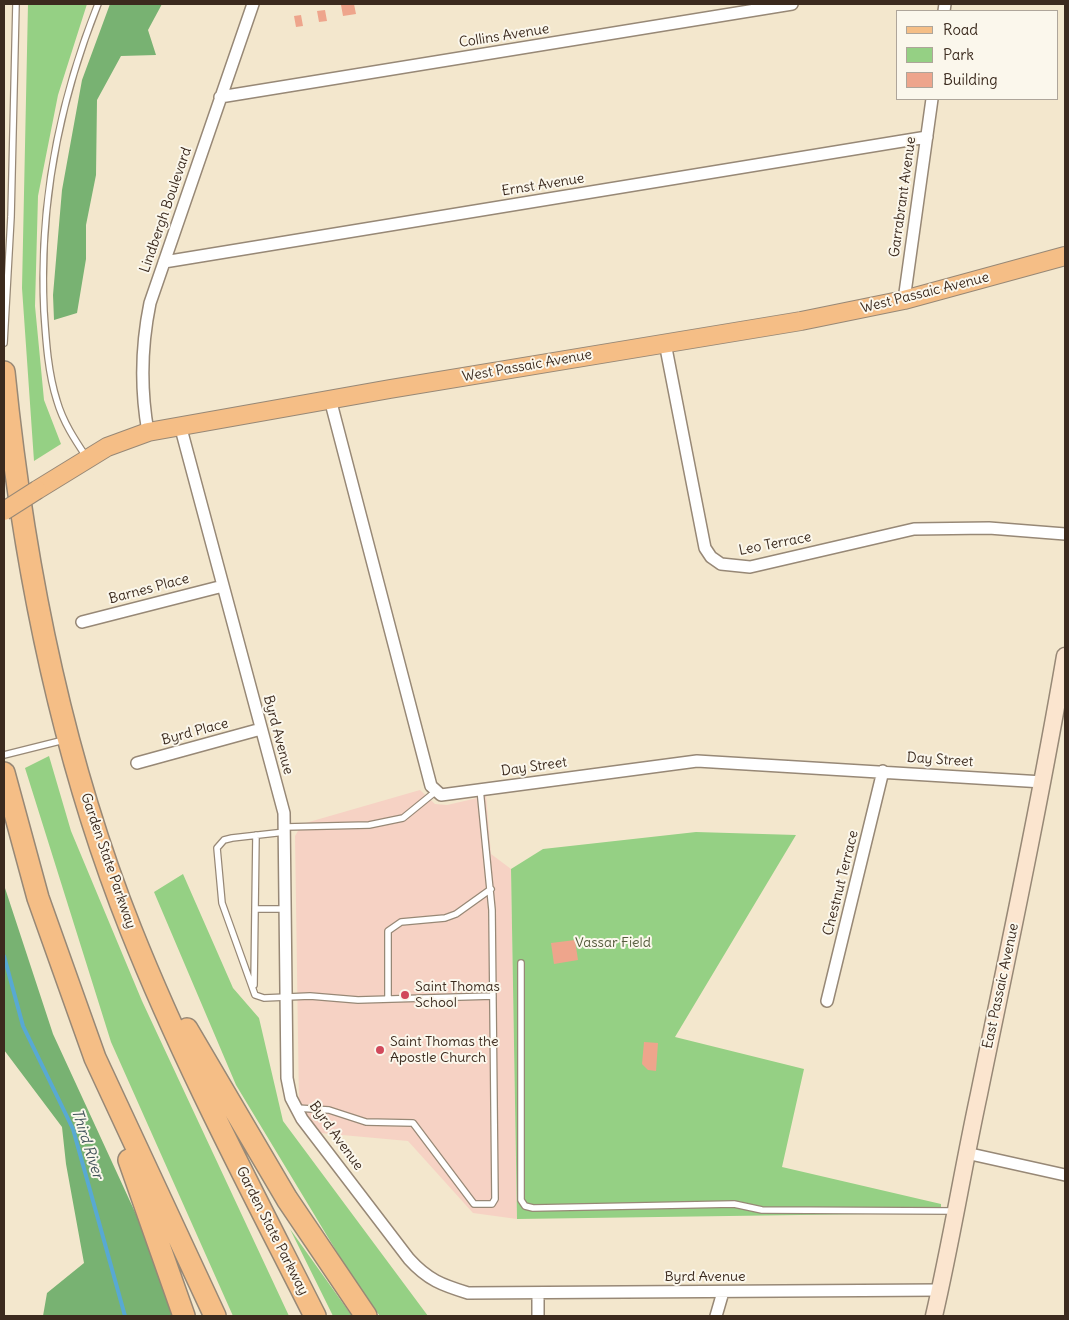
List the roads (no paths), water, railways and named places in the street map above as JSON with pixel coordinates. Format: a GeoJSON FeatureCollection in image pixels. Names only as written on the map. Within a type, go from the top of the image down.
{"type":"FeatureCollection","features":[{"type":"Feature","properties":{"kind":"highway","name":"Garden State Parkway"},"geometry":{"type":"LineString","coordinates":[[4,372],[12,458],[28,554],[69,739],[97,836],[130,928],[168,1018],[209,1107],[315,1316]]}},
{"type":"Feature","properties":{"kind":"highway"},"geometry":{"type":"LineString","coordinates":[[4,773],[38,898],[184,1316]]}},
{"type":"Feature","properties":{"kind":"highway"},"geometry":{"type":"LineString","coordinates":[[130,928],[247,1134],[287,1199],[366,1316]]}},
{"type":"Feature","properties":{"kind":"highway"},"geometry":{"type":"LineString","coordinates":[[95,1058],[215,1316]]}},
{"type":"Feature","properties":{"kind":"main road","name":"West Passaic Avenue"},"geometry":{"type":"LineString","coordinates":[[4,511],[87,458],[125,439],[148,432],[330,399],[801,321],[904,300],[1065,256]]}},
{"type":"Feature","properties":{"kind":"main road","name":"East Passaic Avenue"},"geometry":{"type":"LineString","coordinates":[[934,1316],[1043,782],[1065,656]]}},
{"type":"Feature","properties":{"kind":"street","name":"Lindbergh Boulevard"},"geometry":{"type":"LineString","coordinates":[[148,432],[142,399],[144,335],[150,303],[220,97],[254,4]]}},
{"type":"Feature","properties":{"kind":"street","name":"Collins Avenue"},"geometry":{"type":"LineString","coordinates":[[220,97],[792,4]]}},
{"type":"Feature","properties":{"kind":"street","name":"Garrabrant Avenue"},"geometry":{"type":"LineString","coordinates":[[904,300],[932,100]]}},
{"type":"Feature","properties":{"kind":"street","name":"Ernst Avenue"},"geometry":{"type":"LineString","coordinates":[[164,262],[927,137]]}},
{"type":"Feature","properties":{"kind":"street","name":"Leo Terrace"},"geometry":{"type":"LineString","coordinates":[[665,343],[705,548],[711,557],[721,564],[750,567],[914,529],[988,528],[1065,534]]}},
{"type":"Feature","properties":{"kind":"street"},"geometry":{"type":"LineString","coordinates":[[330,399],[431,786],[435,792]]}},
{"type":"Feature","properties":{"kind":"street","name":"Byrd Avenue"},"geometry":{"type":"LineString","coordinates":[[180,425],[284,813],[287,1078],[291,1098],[308,1127],[423,1274],[441,1285],[468,1293],[940,1290]]}},
{"type":"Feature","properties":{"kind":"street","name":"Barnes Place"},"geometry":{"type":"LineString","coordinates":[[82,622],[223,586]]}},
{"type":"Feature","properties":{"kind":"street","name":"Byrd Place"},"geometry":{"type":"LineString","coordinates":[[137,763],[261,729]]}},
{"type":"Feature","properties":{"kind":"street","name":"Day Street"},"geometry":{"type":"LineString","coordinates":[[435,792],[441,795],[697,761],[1043,782]]}},
{"type":"Feature","properties":{"kind":"street","name":"Chestnut Terrace"},"geometry":{"type":"LineString","coordinates":[[827,1001],[884,771]]}},
{"type":"Feature","properties":{"kind":"street"},"geometry":{"type":"LineString","coordinates":[[966,1152],[1065,1175]]}},
{"type":"Feature","properties":{"kind":"street"},"geometry":{"type":"LineString","coordinates":[[716,1316],[722,1292]]}},
{"type":"Feature","properties":{"kind":"street"},"geometry":{"type":"LineString","coordinates":[[538,1294],[538,1316]]}},
{"type":"Feature","properties":{"kind":"lane"},"geometry":{"type":"LineString","coordinates":[[4,343],[11,217],[16,4]]}},
{"type":"Feature","properties":{"kind":"lane"},"geometry":{"type":"LineString","coordinates":[[87,458],[61,412],[51,375],[46,338],[44,252],[51,171],[59,131],[79,56],[98,4]]}},
{"type":"Feature","properties":{"kind":"lane"},"geometry":{"type":"LineString","coordinates":[[4,755],[69,739]]}},
{"type":"Feature","properties":{"kind":"lane"},"geometry":{"type":"LineString","coordinates":[[296,1108],[329,1110],[366,1122],[413,1123],[474,1204],[492,1204],[495,1199],[491,889],[480,789]]}},
{"type":"Feature","properties":{"kind":"lane"},"geometry":{"type":"LineString","coordinates":[[435,792],[403,818],[369,825],[285,830],[224,840],[217,848],[222,903],[258,997],[310,996],[358,1000],[493,996]]}},
{"type":"Feature","properties":{"kind":"lane"},"geometry":{"type":"LineString","coordinates":[[254,990],[256,835]]}},
{"type":"Feature","properties":{"kind":"lane"},"geometry":{"type":"LineString","coordinates":[[388,998],[388,931],[401,922],[444,918],[462,909],[491,889]]}},
{"type":"Feature","properties":{"kind":"lane"},"geometry":{"type":"LineString","coordinates":[[255,909],[286,909]]}},
{"type":"Feature","properties":{"kind":"lane"},"geometry":{"type":"LineString","coordinates":[[521,963],[521,1200],[525,1206],[532,1208],[734,1204],[762,1210],[956,1211]]}},
{"type":"Feature","properties":{"kind":"waterway","name":"Third River"},"geometry":{"type":"LineString","coordinates":[[4,956],[23,1026],[73,1129],[125,1316]]}},
{"type":"Feature","properties":{"kind":"place","name":"Saint Thomas School"},"geometry":{"type":"Point","coordinates":[405,995]}},
{"type":"Feature","properties":{"kind":"place","name":"Saint Thomas the Apostle Church"},"geometry":{"type":"Point","coordinates":[380,1050]}},
{"type":"Feature","properties":{"kind":"park label","name":"Vassar Field"},"geometry":{"type":"Point","coordinates":[613,943]}}]}
